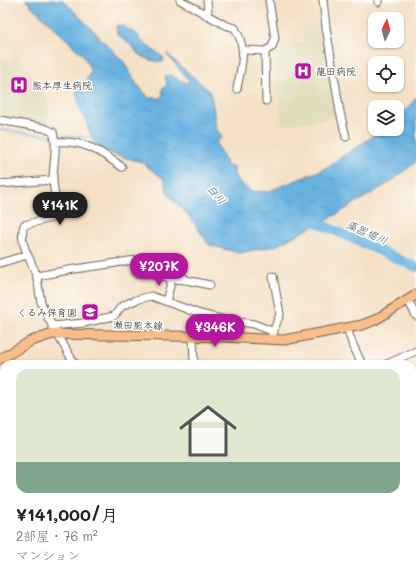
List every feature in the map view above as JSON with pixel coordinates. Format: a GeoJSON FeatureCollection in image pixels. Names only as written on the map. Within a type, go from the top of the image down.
{"type":"FeatureCollection","features":[{"type":"Feature","properties":{"kind":"main road","name":"瀬田熊本線"},"geometry":{"type":"LineString","coordinates":[[0,359],[31,341],[57,334],[193,337],[272,335],[284,340],[362,325],[375,320],[412,298]]}},
{"type":"Feature","properties":{"kind":"street"},"geometry":{"type":"LineString","coordinates":[[180,0],[224,25],[235,28],[240,36],[244,50],[237,90]]}},
{"type":"Feature","properties":{"kind":"street"},"geometry":{"type":"LineString","coordinates":[[206,15],[208,11],[207,0]]}},
{"type":"Feature","properties":{"kind":"street"},"geometry":{"type":"LineString","coordinates":[[244,50],[265,51],[272,47],[275,38],[269,0]]}},
{"type":"Feature","properties":{"kind":"street"},"geometry":{"type":"LineString","coordinates":[[323,0],[340,112],[346,137]]}},
{"type":"Feature","properties":{"kind":"street"},"geometry":{"type":"LineString","coordinates":[[265,51],[266,101]]}},
{"type":"Feature","properties":{"kind":"street"},"geometry":{"type":"LineString","coordinates":[[0,120],[44,128],[53,132],[56,141],[53,180],[57,210],[55,217],[24,226],[22,231],[22,241],[37,276],[41,302],[45,314],[72,360]]}},
{"type":"Feature","properties":{"kind":"street"},"geometry":{"type":"LineString","coordinates":[[56,141],[65,141],[88,146],[100,151],[122,167]]}},
{"type":"Feature","properties":{"kind":"street"},"geometry":{"type":"LineString","coordinates":[[0,184],[53,180]]}},
{"type":"Feature","properties":{"kind":"street"},"geometry":{"type":"LineString","coordinates":[[0,263],[27,255]]}},
{"type":"Feature","properties":{"kind":"street"},"geometry":{"type":"LineString","coordinates":[[37,276],[72,269],[148,260],[163,261],[176,268],[186,280]]}},
{"type":"Feature","properties":{"kind":"street"},"geometry":{"type":"LineString","coordinates":[[136,273],[156,274],[172,279],[210,285]]}},
{"type":"Feature","properties":{"kind":"street"},"geometry":{"type":"LineString","coordinates":[[52,326],[84,323],[114,316],[122,306],[151,296],[200,314],[254,324],[272,335],[280,314],[273,276]]}},
{"type":"Feature","properties":{"kind":"street"},"geometry":{"type":"LineString","coordinates":[[166,301],[172,279]]}},
{"type":"Feature","properties":{"kind":"street"},"geometry":{"type":"LineString","coordinates":[[412,298],[416,316]]}},
{"type":"Feature","properties":{"kind":"street"},"geometry":{"type":"LineString","coordinates":[[347,328],[360,360]]}},
{"type":"Feature","properties":{"kind":"street"},"geometry":{"type":"LineString","coordinates":[[193,337],[194,360]]}},
{"type":"Feature","properties":{"kind":"street"},"geometry":{"type":"LineString","coordinates":[[402,360],[416,351]]}},
{"type":"Feature","properties":{"kind":"shaded area","name":"龍田病院"},"geometry":{"type":"Polygon","coordinates":[[[322,23],[335,118],[282,125],[274,49],[304,42],[302,27],[322,23]]]}},
{"type":"Feature","properties":{"kind":"shaded area","name":"熊本厚生病院"},"geometry":{"type":"Polygon","coordinates":[[[16,54],[47,97],[49,108],[47,124],[0,117],[0,59],[10,62],[16,54]]]}},
{"type":"Feature","properties":{"kind":"water","name":"白川"},"geometry":{"type":"Polygon","coordinates":[[[25,0],[63,0],[124,62],[136,83],[149,98],[161,98],[163,94],[162,89],[167,85],[165,76],[171,75],[188,83],[189,81],[166,53],[211,93],[216,128],[222,137],[216,143],[228,167],[234,166],[234,174],[238,181],[250,191],[267,192],[322,170],[373,136],[404,136],[404,112],[411,105],[416,97],[416,162],[392,181],[339,213],[275,246],[239,253],[209,245],[192,220],[168,194],[164,179],[141,162],[113,154],[95,145],[79,105],[76,91],[84,85],[91,71],[84,56],[25,0]]]}},
{"type":"Feature","properties":{"kind":"water"},"geometry":{"type":"Polygon","coordinates":[[[121,25],[138,35],[142,42],[164,58],[163,62],[149,60],[137,53],[134,48],[117,34],[116,26],[121,25]]]}},
{"type":"Feature","properties":{"kind":"waterway"},"geometry":{"type":"LineString","coordinates":[[0,130],[52,136]]}},
{"type":"Feature","properties":{"kind":"waterway"},"geometry":{"type":"LineString","coordinates":[[56,136],[92,137]]}},
{"type":"Feature","properties":{"kind":"waterway","name":"藻器堀川"},"geometry":{"type":"LineString","coordinates":[[309,219],[416,267]]}},
{"type":"Feature","properties":{"kind":"place","name":"龍田病院"},"geometry":{"type":"Point","coordinates":[303,71]}},
{"type":"Feature","properties":{"kind":"place","name":"熊本厚生病院"},"geometry":{"type":"Point","coordinates":[19,85]}},
{"type":"Feature","properties":{"kind":"place","name":"くるみ保育園"},"geometry":{"type":"Point","coordinates":[90,312]}}]}
